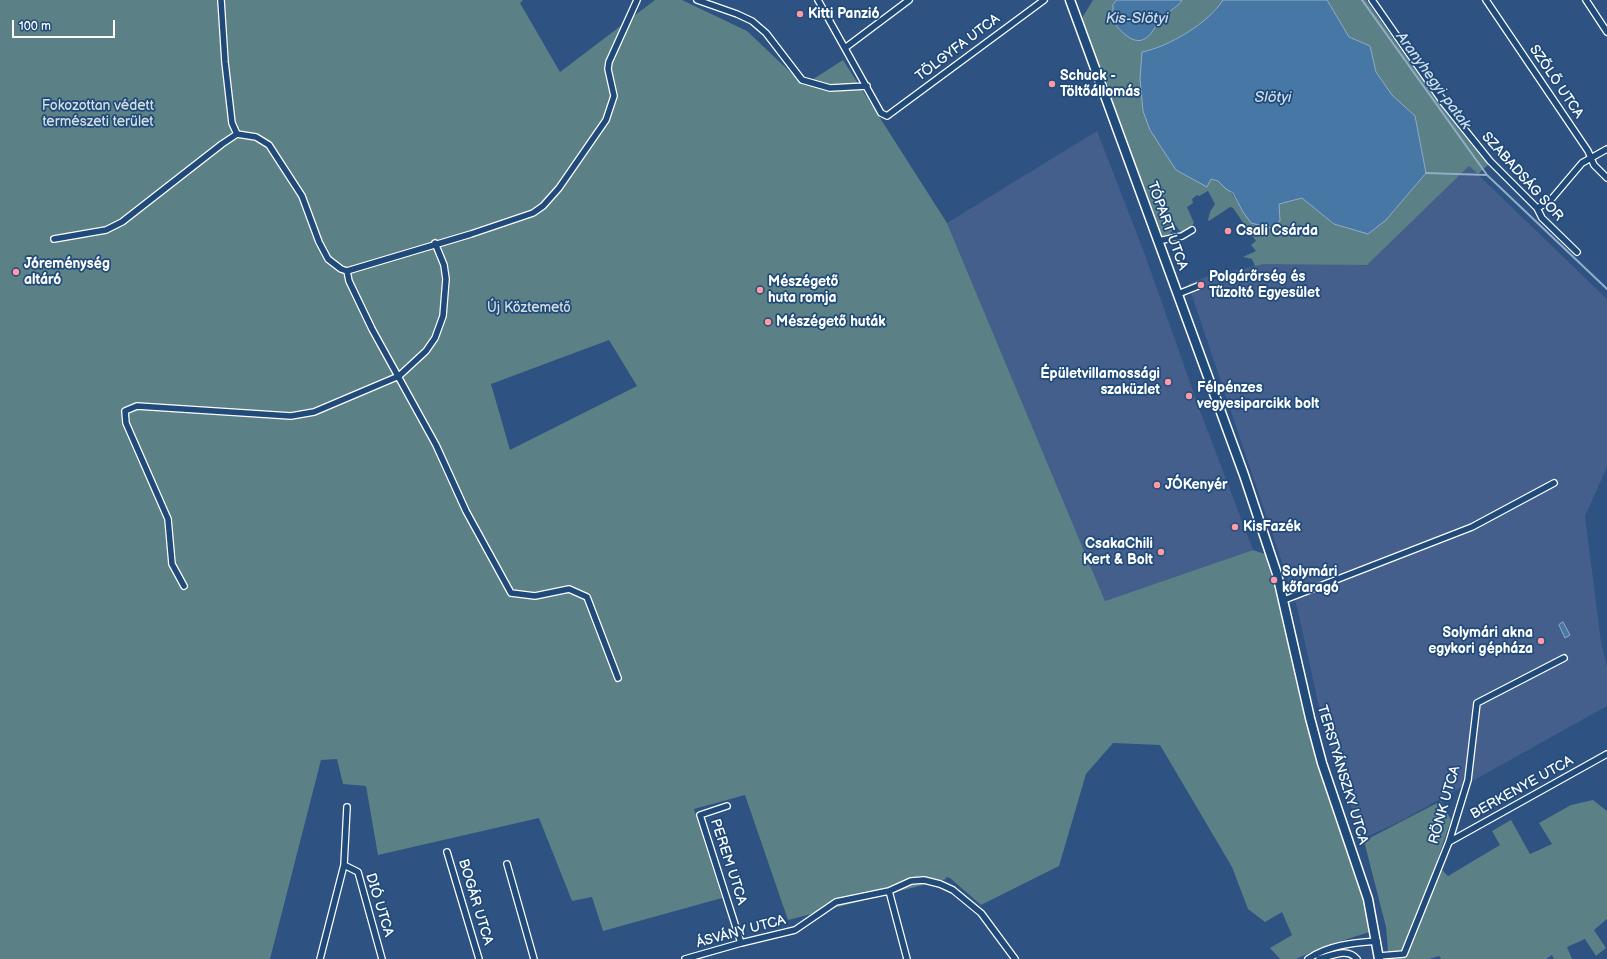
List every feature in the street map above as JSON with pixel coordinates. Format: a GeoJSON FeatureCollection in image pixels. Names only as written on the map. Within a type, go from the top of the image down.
{"type":"FeatureCollection","features":[{"type":"Feature","properties":{"kind":"main road","name":"TÓPART UTCA"},"geometry":{"type":"LineString","coordinates":[[1070,0],[1244,475],[1278,574]]}},
{"type":"Feature","properties":{"kind":"main road","name":"TERSTYÁNSZKY UTCA"},"geometry":{"type":"LineString","coordinates":[[1278,574],[1312,726],[1322,763],[1368,899],[1377,940],[1379,957]]}},
{"type":"Feature","properties":{"kind":"street"},"geometry":{"type":"LineString","coordinates":[[221,0],[225,62],[232,123],[237,134]]}},
{"type":"Feature","properties":{"kind":"street"},"geometry":{"type":"LineString","coordinates":[[54,239],[106,230],[122,222],[237,134],[256,137],[269,145],[302,196],[325,254],[332,263],[347,271],[435,243],[471,234],[528,214],[543,206],[550,200],[609,114],[614,96],[608,69],[611,53],[637,0]]}},
{"type":"Feature","properties":{"kind":"street"},"geometry":{"type":"LineString","coordinates":[[697,0],[752,21],[766,32],[802,80],[830,88],[867,86],[818,0]]}},
{"type":"Feature","properties":{"kind":"street"},"geometry":{"type":"LineString","coordinates":[[845,48],[909,0]]}},
{"type":"Feature","properties":{"kind":"street","name":"TÖLGYFA UTCA"},"geometry":{"type":"LineString","coordinates":[[867,86],[882,114],[888,116],[1044,0]]}},
{"type":"Feature","properties":{"kind":"street","name":"SZABADSÁG SOR"},"geometry":{"type":"LineString","coordinates":[[1372,0],[1442,101],[1490,161],[1537,208],[1542,218],[1575,251]]}},
{"type":"Feature","properties":{"kind":"street","name":"SZŐLŐ UTCA"},"geometry":{"type":"LineString","coordinates":[[1486,0],[1588,151],[1594,165],[1607,178]]}},
{"type":"Feature","properties":{"kind":"street"},"geometry":{"type":"LineString","coordinates":[[1586,0],[1607,32]]}},
{"type":"Feature","properties":{"kind":"street"},"geometry":{"type":"LineString","coordinates":[[1537,208],[1549,202],[1582,163],[1592,159],[1607,149]]}},
{"type":"Feature","properties":{"kind":"street"},"geometry":{"type":"LineString","coordinates":[[1158,240],[1182,236],[1192,230]]}},
{"type":"Feature","properties":{"kind":"street"},"geometry":{"type":"LineString","coordinates":[[184,586],[172,564],[168,519],[126,423],[125,411],[137,406],[291,416],[314,412],[399,376],[426,351],[434,338],[443,316],[446,280],[444,266],[435,243]]}},
{"type":"Feature","properties":{"kind":"street"},"geometry":{"type":"LineString","coordinates":[[347,271],[349,281],[372,329],[436,445],[466,511],[511,593],[535,596],[569,589],[587,597],[618,678]]}},
{"type":"Feature","properties":{"kind":"street"},"geometry":{"type":"LineString","coordinates":[[1178,294],[1198,286]]}},
{"type":"Feature","properties":{"kind":"street"},"geometry":{"type":"LineString","coordinates":[[1284,600],[1472,527],[1554,483]]}},
{"type":"Feature","properties":{"kind":"street","name":"RÖNK UTCA"},"geometry":{"type":"LineString","coordinates":[[1379,957],[1404,954],[1449,842],[1468,780],[1477,703],[1564,658]]}},
{"type":"Feature","properties":{"kind":"street","name":"BERKENYE UTCA"},"geometry":{"type":"LineString","coordinates":[[1449,842],[1607,754]]}},
{"type":"Feature","properties":{"kind":"street","name":"PEREM UTCA"},"geometry":{"type":"LineString","coordinates":[[727,806],[700,815],[741,943]]}},
{"type":"Feature","properties":{"kind":"street"},"geometry":{"type":"LineString","coordinates":[[320,959],[344,865],[347,807]]}},
{"type":"Feature","properties":{"kind":"street","name":"BOGÁR UTCA"},"geometry":{"type":"LineString","coordinates":[[447,852],[479,959]]}},
{"type":"Feature","properties":{"kind":"street"},"geometry":{"type":"LineString","coordinates":[[507,864],[534,959]]}},
{"type":"Feature","properties":{"kind":"street","name":"DIÓ UTCA"},"geometry":{"type":"LineString","coordinates":[[344,865],[358,872],[382,959]]}},
{"type":"Feature","properties":{"kind":"street","name":"ÁSVÁNY UTCA"},"geometry":{"type":"LineString","coordinates":[[685,959],[795,930],[836,902],[889,891],[911,882],[924,880],[940,884],[953,890],[981,913],[1015,959]]}},
{"type":"Feature","properties":{"kind":"street"},"geometry":{"type":"LineString","coordinates":[[889,891],[907,959]]}},
{"type":"Feature","properties":{"kind":"street"},"geometry":{"type":"LineString","coordinates":[[1308,959],[1318,953],[1339,945],[1377,940]]}},
{"type":"Feature","properties":{"kind":"street"},"geometry":{"type":"LineString","coordinates":[[1319,959],[1347,953],[1353,954],[1357,959]]}},
{"type":"Feature","properties":{"kind":"shaded area"},"geometry":{"type":"Polygon","coordinates":[[[1097,131],[1144,252],[1199,408],[1253,550],[1105,601],[947,223],[1097,131]]]}},
{"type":"Feature","properties":{"kind":"shaded area"},"geometry":{"type":"Polygon","coordinates":[[[1469,166],[1607,299],[1607,467],[1585,516],[1601,642],[1607,666],[1607,706],[1399,822],[1362,839],[1323,725],[1297,607],[1188,284],[1208,276],[1264,264],[1367,264],[1469,166]]]}},
{"type":"Feature","properties":{"kind":"green space"},"geometry":{"type":"Polygon","coordinates":[[[0,0],[523,0],[520,3],[560,72],[655,0],[682,0],[747,31],[804,85],[843,60],[947,223],[1105,601],[1253,550],[1265,554],[1347,846],[1373,931],[1328,945],[1296,959],[1280,959],[1270,948],[1292,935],[1282,912],[1265,922],[1248,909],[1232,867],[1160,745],[1113,743],[1086,774],[1059,866],[981,905],[950,878],[946,877],[946,879],[788,920],[745,795],[694,809],[722,898],[603,931],[592,897],[572,901],[539,818],[378,855],[366,786],[343,784],[337,759],[321,760],[270,959],[0,959],[0,0]],[[476,332],[510,450],[637,386],[609,340],[491,384],[476,332]]]}},
{"type":"Feature","properties":{"kind":"green space"},"geometry":{"type":"Polygon","coordinates":[[[1093,0],[1117,0],[1113,5],[1118,28],[1134,40],[1147,38],[1163,17],[1182,0],[1223,0],[1217,9],[1187,33],[1164,45],[1142,52],[1206,187],[1211,179],[1222,184],[1234,196],[1243,212],[1280,221],[1279,204],[1302,198],[1334,224],[1386,220],[1426,173],[1415,116],[1392,95],[1376,72],[1370,46],[1349,37],[1327,0],[1366,0],[1441,106],[1488,165],[1478,174],[1469,166],[1367,265],[1264,264],[1255,266],[1252,259],[1243,257],[1256,251],[1251,245],[1256,241],[1233,208],[1230,207],[1209,221],[1208,220],[1210,212],[1215,204],[1208,191],[1199,196],[1197,195],[1192,199],[1193,203],[1187,207],[1194,223],[1184,236],[1176,226],[1168,236],[1162,236],[1103,82],[1082,18],[1093,0]]]}},
{"type":"Feature","properties":{"kind":"green space"},"geometry":{"type":"Polygon","coordinates":[[[1593,800],[1607,811],[1607,919],[1594,930],[1606,948],[1596,956],[1585,939],[1567,947],[1572,959],[1554,959],[1552,955],[1546,959],[1441,959],[1439,956],[1429,959],[1397,959],[1399,956],[1388,951],[1386,927],[1364,841],[1441,801],[1451,820],[1436,864],[1448,876],[1500,845],[1492,831],[1511,820],[1530,854],[1552,844],[1539,823],[1571,805],[1593,800]]]}},
{"type":"Feature","properties":{"kind":"water","name":"Kis-Slötyi"},"geometry":{"type":"Polygon","coordinates":[[[1117,0],[1182,0],[1176,7],[1163,16],[1153,31],[1146,38],[1137,40],[1132,39],[1123,33],[1113,21],[1113,5],[1117,0]]]}},
{"type":"Feature","properties":{"kind":"water","name":"Slötyi"},"geometry":{"type":"Polygon","coordinates":[[[1223,0],[1327,0],[1349,37],[1370,46],[1376,72],[1392,95],[1415,116],[1426,173],[1386,220],[1368,234],[1334,224],[1302,198],[1279,204],[1280,221],[1271,228],[1251,223],[1243,212],[1233,193],[1226,189],[1218,181],[1211,179],[1207,187],[1176,170],[1150,130],[1143,111],[1140,79],[1142,52],[1164,45],[1187,33],[1217,9],[1223,0]]]}},
{"type":"Feature","properties":{"kind":"water"},"geometry":{"type":"Polygon","coordinates":[[[1563,622],[1570,635],[1565,638],[1559,625],[1563,622]]]}},
{"type":"Feature","properties":{"kind":"waterway","name":"Aranyhegyi-patak"},"geometry":{"type":"LineString","coordinates":[[1362,0],[1487,175],[1607,289]]}},
{"type":"Feature","properties":{"kind":"waterway","name":"Aranyhegyi-patak"},"geometry":{"type":"LineString","coordinates":[[1426,173],[1487,175]]}},
{"type":"Feature","properties":{"kind":"place","name":"Kitti Panzió"},"geometry":{"type":"Point","coordinates":[800,14]}},
{"type":"Feature","properties":{"kind":"place","name":"Schuck - Töltőállomás"},"geometry":{"type":"Point","coordinates":[1052,84]}},
{"type":"Feature","properties":{"kind":"place","name":"Csali Csárda"},"geometry":{"type":"Point","coordinates":[1228,231]}},
{"type":"Feature","properties":{"kind":"place","name":"Jóreménység altáró"},"geometry":{"type":"Point","coordinates":[16,272]}},
{"type":"Feature","properties":{"kind":"place","name":"Polgárőrség és Tűzoltó Egyesület"},"geometry":{"type":"Point","coordinates":[1201,285]}},
{"type":"Feature","properties":{"kind":"place","name":"Mészégető huta romja"},"geometry":{"type":"Point","coordinates":[760,290]}},
{"type":"Feature","properties":{"kind":"place","name":"Mészégető huták"},"geometry":{"type":"Point","coordinates":[768,322]}},
{"type":"Feature","properties":{"kind":"place","name":"Épületvillamossági szaküzlet"},"geometry":{"type":"Point","coordinates":[1168,382]}},
{"type":"Feature","properties":{"kind":"place","name":"Félpénzes vegyesiparcikk bolt"},"geometry":{"type":"Point","coordinates":[1189,396]}},
{"type":"Feature","properties":{"kind":"place","name":"JÓKenyér"},"geometry":{"type":"Point","coordinates":[1157,485]}},
{"type":"Feature","properties":{"kind":"place","name":"KisFazék"},"geometry":{"type":"Point","coordinates":[1235,527]}},
{"type":"Feature","properties":{"kind":"place","name":"CsakaChili Kert & Bolt"},"geometry":{"type":"Point","coordinates":[1161,552]}},
{"type":"Feature","properties":{"kind":"place","name":"Solymári kőfaragó"},"geometry":{"type":"Point","coordinates":[1274,580]}},
{"type":"Feature","properties":{"kind":"place","name":"Solymári akna egykori gépháza"},"geometry":{"type":"Point","coordinates":[1541,641]}},
{"type":"Feature","properties":{"kind":"park label","name":"Fokozottan védett természeti terület"},"geometry":{"type":"Point","coordinates":[98,114]}},
{"type":"Feature","properties":{"kind":"park label","name":"Új Köztemető"},"geometry":{"type":"Point","coordinates":[529,308]}}]}
